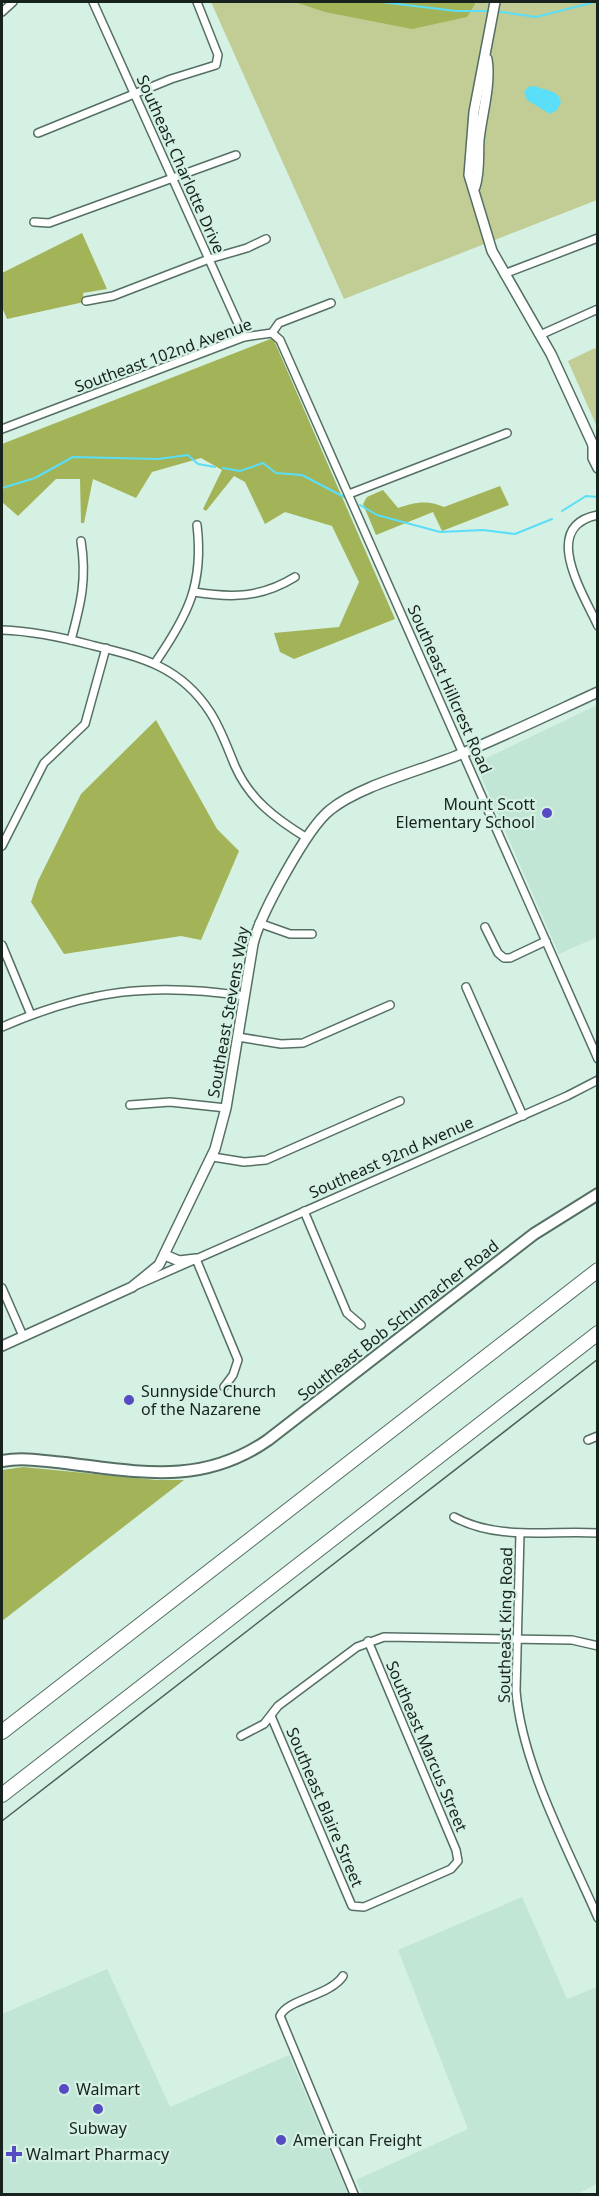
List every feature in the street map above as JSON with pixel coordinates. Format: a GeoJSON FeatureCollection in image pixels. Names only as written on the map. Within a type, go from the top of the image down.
{"type":"FeatureCollection","features":[{"type":"Feature","properties":{"kind":"highway"},"geometry":{"type":"LineString","coordinates":[[2,1732],[597,1269]]}},
{"type":"Feature","properties":{"kind":"highway"},"geometry":{"type":"LineString","coordinates":[[2,1795],[597,1333]]}},
{"type":"Feature","properties":{"kind":"main road","name":"Southeast Bob Schumacher Road"},"geometry":{"type":"LineString","coordinates":[[2,1461],[27,1459],[169,1474],[204,1469],[244,1455],[268,1440],[534,1234],[597,1194]]}},
{"type":"Feature","properties":{"kind":"street"},"geometry":{"type":"LineString","coordinates":[[2,12],[13,2]]}},
{"type":"Feature","properties":{"kind":"street","name":"Southeast Charlotte Drive"},"geometry":{"type":"LineString","coordinates":[[93,2],[136,93],[244,337]]}},
{"type":"Feature","properties":{"kind":"street"},"geometry":{"type":"LineString","coordinates":[[38,133],[136,93],[213,67],[219,61],[212,35],[197,2]]}},
{"type":"Feature","properties":{"kind":"street"},"geometry":{"type":"LineString","coordinates":[[495,2],[470,141],[469,175],[475,187],[482,225],[504,274],[540,335],[595,448],[593,458],[597,468]]}},
{"type":"Feature","properties":{"kind":"street"},"geometry":{"type":"LineString","coordinates":[[34,222],[49,223],[236,155]]}},
{"type":"Feature","properties":{"kind":"street"},"geometry":{"type":"LineString","coordinates":[[504,274],[597,238]]}},
{"type":"Feature","properties":{"kind":"street"},"geometry":{"type":"LineString","coordinates":[[86,301],[113,296],[209,260],[247,249],[266,239]]}},
{"type":"Feature","properties":{"kind":"street","name":"Southeast 102nd Avenue"},"geometry":{"type":"LineString","coordinates":[[2,429],[244,337],[272,333],[279,323],[331,303]]}},
{"type":"Feature","properties":{"kind":"street"},"geometry":{"type":"LineString","coordinates":[[540,335],[597,309]]}},
{"type":"Feature","properties":{"kind":"street","name":"Southeast Hillcrest Road"},"geometry":{"type":"LineString","coordinates":[[272,333],[280,340],[597,1059]]}},
{"type":"Feature","properties":{"kind":"street"},"geometry":{"type":"LineString","coordinates":[[349,495],[507,433]]}},
{"type":"Feature","properties":{"kind":"street"},"geometry":{"type":"LineString","coordinates":[[597,515],[576,525],[567,543],[571,568],[597,626]]}},
{"type":"Feature","properties":{"kind":"street"},"geometry":{"type":"LineString","coordinates":[[155,663],[176,632],[194,592],[200,562],[197,525]]}},
{"type":"Feature","properties":{"kind":"street"},"geometry":{"type":"LineString","coordinates":[[71,640],[84,591],[85,565],[81,541]]}},
{"type":"Feature","properties":{"kind":"street"},"geometry":{"type":"LineString","coordinates":[[194,592],[225,597],[255,595],[282,585],[295,577]]}},
{"type":"Feature","properties":{"kind":"street"},"geometry":{"type":"LineString","coordinates":[[2,630],[46,633],[133,654],[155,663],[183,681],[206,707],[240,776],[255,800],[274,817],[307,838]]}},
{"type":"Feature","properties":{"kind":"street"},"geometry":{"type":"LineString","coordinates":[[2,846],[4,834],[44,763],[85,724],[106,648]]}},
{"type":"Feature","properties":{"kind":"street","name":"Southeast Stevens Way"},"geometry":{"type":"LineString","coordinates":[[132,1287],[152,1272],[165,1255],[213,1157],[226,1108],[244,996],[259,923],[307,838],[326,813],[340,803],[463,753],[597,692]]}},
{"type":"Feature","properties":{"kind":"street"},"geometry":{"type":"LineString","coordinates":[[259,923],[290,934],[312,934]]}},
{"type":"Feature","properties":{"kind":"street"},"geometry":{"type":"LineString","coordinates":[[485,927],[498,953],[504,958],[546,941]]}},
{"type":"Feature","properties":{"kind":"street"},"geometry":{"type":"LineString","coordinates":[[2,945],[31,1015]]}},
{"type":"Feature","properties":{"kind":"street"},"geometry":{"type":"LineString","coordinates":[[466,987],[523,1116]]}},
{"type":"Feature","properties":{"kind":"street"},"geometry":{"type":"LineString","coordinates":[[2,1027],[72,1001],[126,991],[184,988],[244,996]]}},
{"type":"Feature","properties":{"kind":"street"},"geometry":{"type":"LineString","coordinates":[[237,1037],[281,1044],[303,1043],[390,1005]]}},
{"type":"Feature","properties":{"kind":"street","name":"Southeast 92nd Avenue"},"geometry":{"type":"LineString","coordinates":[[2,1346],[523,1116],[597,1080]]}},
{"type":"Feature","properties":{"kind":"street"},"geometry":{"type":"LineString","coordinates":[[213,1157],[244,1162],[266,1160],[400,1101]]}},
{"type":"Feature","properties":{"kind":"street"},"geometry":{"type":"LineString","coordinates":[[130,1105],[170,1102],[226,1108]]}},
{"type":"Feature","properties":{"kind":"street"},"geometry":{"type":"LineString","coordinates":[[304,1211],[347,1313],[361,1325]]}},
{"type":"Feature","properties":{"kind":"street"},"geometry":{"type":"LineString","coordinates":[[165,1255],[179,1261],[196,1259],[238,1360],[233,1375],[224,1387]]}},
{"type":"Feature","properties":{"kind":"street"},"geometry":{"type":"LineString","coordinates":[[2,1288],[23,1336]]}},
{"type":"Feature","properties":{"kind":"street"},"geometry":{"type":"LineString","coordinates":[[588,1440],[597,1436]]}},
{"type":"Feature","properties":{"kind":"street"},"geometry":{"type":"LineString","coordinates":[[454,1517],[479,1528],[520,1533],[597,1533]]}},
{"type":"Feature","properties":{"kind":"street","name":"Southeast King Road"},"geometry":{"type":"LineString","coordinates":[[520,1533],[516,1691],[522,1737],[597,1915]]}},
{"type":"Feature","properties":{"kind":"street"},"geometry":{"type":"LineString","coordinates":[[241,1736],[264,1724],[278,1706],[368,1641],[384,1637],[517,1638],[572,1640],[597,1646]]}},
{"type":"Feature","properties":{"kind":"street","name":"Southeast Marcus Street"},"geometry":{"type":"LineString","coordinates":[[356,1908],[364,1907],[451,1869],[458,1861],[456,1850],[368,1641]]}},
{"type":"Feature","properties":{"kind":"street","name":"Southeast Blaire Street"},"geometry":{"type":"LineString","coordinates":[[271,1716],[351,1902],[356,1908]]}},
{"type":"Feature","properties":{"kind":"street"},"geometry":{"type":"LineString","coordinates":[[343,1976],[332,1988],[286,2009],[280,2016],[354,2194]]}},
{"type":"Feature","properties":{"kind":"shaded area","name":"Mount Scott Elementary School"},"geometry":{"type":"Polygon","coordinates":[[[597,705],[597,937],[559,954],[478,769],[478,762],[597,705]]]}},
{"type":"Feature","properties":{"kind":"shaded area"},"geometry":{"type":"Polygon","coordinates":[[[522,1897],[567,1999],[597,1987],[597,2184],[577,2194],[362,2194],[356,2180],[468,2129],[398,1950],[522,1897]]]}},
{"type":"Feature","properties":{"kind":"shaded area"},"geometry":{"type":"Polygon","coordinates":[[[107,1969],[170,2107],[289,2055],[348,2194],[2,2194],[2,2014],[107,1969]]]}},
{"type":"Feature","properties":{"kind":"green space"},"geometry":{"type":"Polygon","coordinates":[[[211,2],[597,2],[597,200],[344,299],[211,2]]]}},
{"type":"Feature","properties":{"kind":"green space"},"geometry":{"type":"Polygon","coordinates":[[[295,2],[474,2],[475,4],[467,17],[412,29],[325,12],[295,2]]]}},
{"type":"Feature","properties":{"kind":"green space"},"geometry":{"type":"Polygon","coordinates":[[[82,233],[107,289],[83,293],[84,302],[7,319],[2,307],[2,273],[82,233]]]}},
{"type":"Feature","properties":{"kind":"green space"},"geometry":{"type":"Polygon","coordinates":[[[273,338],[395,619],[294,659],[280,652],[274,633],[339,627],[359,582],[332,526],[285,512],[265,524],[245,482],[234,476],[206,511],[203,509],[222,470],[201,458],[152,472],[136,498],[93,479],[84,523],[81,523],[80,479],[56,479],[18,516],[2,502],[2,444],[273,338]]]}},
{"type":"Feature","properties":{"kind":"green space"},"geometry":{"type":"Polygon","coordinates":[[[595,348],[598,353],[597,427],[568,361],[595,348]]]}},
{"type":"Feature","properties":{"kind":"green space"},"geometry":{"type":"Polygon","coordinates":[[[500,486],[509,505],[442,531],[433,512],[376,535],[363,504],[367,497],[383,490],[398,508],[421,503],[432,503],[444,507],[500,486]]]}},
{"type":"Feature","properties":{"kind":"green space"},"geometry":{"type":"Polygon","coordinates":[[[156,720],[217,829],[239,851],[201,940],[181,936],[64,954],[31,902],[38,881],[81,794],[156,720]]]}},
{"type":"Feature","properties":{"kind":"green space"},"geometry":{"type":"Polygon","coordinates":[[[23,1467],[157,1480],[184,1480],[2,1621],[2,1470],[23,1467]]]}},
{"type":"Feature","properties":{"kind":"water"},"geometry":{"type":"Polygon","coordinates":[[[534,86],[557,95],[561,102],[557,110],[550,114],[527,100],[524,92],[528,87],[534,86]]]}},
{"type":"Feature","properties":{"kind":"waterway"},"geometry":{"type":"LineString","coordinates":[[381,2],[456,11],[490,11]]}},
{"type":"Feature","properties":{"kind":"waterway"},"geometry":{"type":"LineString","coordinates":[[495,11],[536,17],[595,2]]}},
{"type":"Feature","properties":{"kind":"waterway"},"geometry":{"type":"LineString","coordinates":[[2,488],[35,478],[73,457],[158,459],[188,455],[198,464],[215,467]]}},
{"type":"Feature","properties":{"kind":"waterway"},"geometry":{"type":"LineString","coordinates":[[223,468],[240,471],[263,463],[276,473],[302,475],[344,497]]}},
{"type":"Feature","properties":{"kind":"waterway"},"geometry":{"type":"LineString","coordinates":[[562,511],[586,496],[598,497]]}},
{"type":"Feature","properties":{"kind":"waterway"},"geometry":{"type":"LineString","coordinates":[[360,505],[377,515],[440,532],[483,530],[515,534],[552,519]]}},
{"type":"Feature","properties":{"kind":"tram line"},"geometry":{"type":"LineString","coordinates":[[2,1821],[598,1359]]}},
{"type":"Feature","properties":{"kind":"place","name":"Mount Scott Elementary School"},"geometry":{"type":"Point","coordinates":[547,813]}},
{"type":"Feature","properties":{"kind":"place","name":"Sunnyside Church of the Nazarene"},"geometry":{"type":"Point","coordinates":[129,1400]}},
{"type":"Feature","properties":{"kind":"place","name":"Walmart"},"geometry":{"type":"Point","coordinates":[64,2089]}},
{"type":"Feature","properties":{"kind":"place","name":"Subway"},"geometry":{"type":"Point","coordinates":[98,2109]}},
{"type":"Feature","properties":{"kind":"place","name":"American Freight"},"geometry":{"type":"Point","coordinates":[281,2140]}},
{"type":"Feature","properties":{"kind":"place","name":"Walmart Pharmacy"},"geometry":{"type":"Point","coordinates":[14,2154]}}]}
